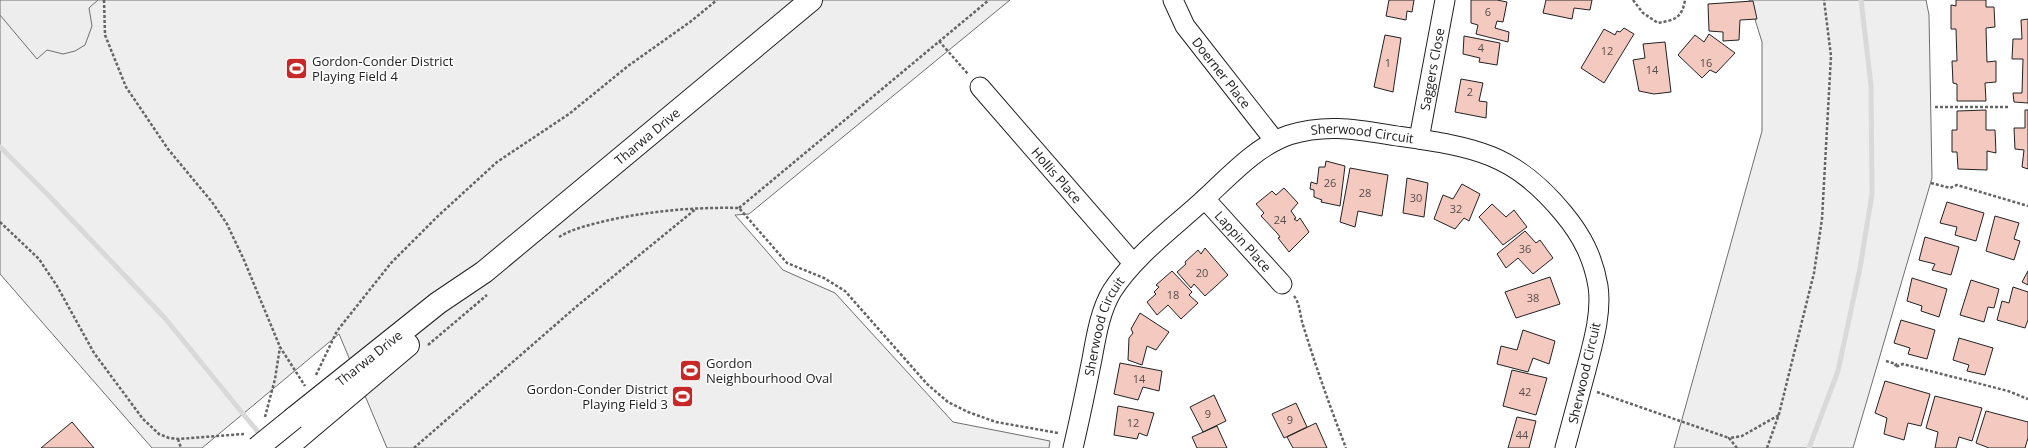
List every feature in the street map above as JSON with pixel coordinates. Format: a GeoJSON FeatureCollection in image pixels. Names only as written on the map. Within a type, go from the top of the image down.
{"type":"FeatureCollection","features":[{"type":"Feature","properties":{"kind":"main road","name":"Tharwa Drive"},"geometry":{"type":"LineString","coordinates":[[286,448],[300,425],[438,303],[484,272],[811,0]]}},
{"type":"Feature","properties":{"kind":"main road","name":"Tharwa Drive"},"geometry":{"type":"LineString","coordinates":[[253,442],[300,425]]}},
{"type":"Feature","properties":{"kind":"street","name":"Doerner Place"},"geometry":{"type":"LineString","coordinates":[[1173,0],[1185,26],[1275,141]]}},
{"type":"Feature","properties":{"kind":"street","name":"Saggers Close"},"geometry":{"type":"LineString","coordinates":[[1419,139],[1445,0]]}},
{"type":"Feature","properties":{"kind":"street","name":"Hollis Place"},"geometry":{"type":"LineString","coordinates":[[980,87],[1133,263]]}},
{"type":"Feature","properties":{"kind":"street","name":"Sherwood Circuit"},"geometry":{"type":"LineString","coordinates":[[1069,441],[1098,327],[1111,293],[1133,263],[1253,156],[1275,141],[1314,129],[1341,127],[1453,144],[1487,154],[1518,169],[1544,190],[1579,232],[1592,258],[1598,287],[1599,303],[1595,334],[1565,448]]}},
{"type":"Feature","properties":{"kind":"street","name":"Lappin Place"},"geometry":{"type":"LineString","coordinates":[[1205,198],[1282,284]]}},
{"type":"Feature","properties":{"kind":"path"},"geometry":{"type":"LineString","coordinates":[[104,0],[105,35],[126,86],[168,149],[212,202],[227,224],[244,260],[280,347],[308,392]]}},
{"type":"Feature","properties":{"kind":"path"},"geometry":{"type":"LineString","coordinates":[[314,378],[337,331],[391,263],[438,216],[497,162],[569,114],[628,66],[690,22],[717,0]]}},
{"type":"Feature","properties":{"kind":"path"},"geometry":{"type":"LineString","coordinates":[[554,240],[565,233],[589,225],[629,216],[673,209],[739,208],[989,0]]}},
{"type":"Feature","properties":{"kind":"path"},"geometry":{"type":"LineString","coordinates":[[1633,0],[1643,13],[1658,23],[1669,21],[1680,15],[1683,10],[1685,0]]}},
{"type":"Feature","properties":{"kind":"path"},"geometry":{"type":"LineString","coordinates":[[1767,448],[1779,414],[1814,272],[1822,219],[1832,56],[1824,0]]}},
{"type":"Feature","properties":{"kind":"path"},"geometry":{"type":"LineString","coordinates":[[939,41],[980,87]]}},
{"type":"Feature","properties":{"kind":"path"},"geometry":{"type":"LineString","coordinates":[[1935,107],[2010,107]]}},
{"type":"Feature","properties":{"kind":"path"},"geometry":{"type":"LineString","coordinates":[[1931,183],[1950,188],[1957,185],[2028,206]]}},
{"type":"Feature","properties":{"kind":"path"},"geometry":{"type":"LineString","coordinates":[[414,448],[577,306],[698,208]]}},
{"type":"Feature","properties":{"kind":"path"},"geometry":{"type":"LineString","coordinates":[[739,208],[786,263],[824,278],[845,291],[927,384],[948,402],[968,412],[996,422],[1069,441]]}},
{"type":"Feature","properties":{"kind":"path"},"geometry":{"type":"LineString","coordinates":[[0,222],[39,259],[57,286],[94,353],[143,419],[159,434],[169,438],[245,434],[253,442]]}},
{"type":"Feature","properties":{"kind":"path"},"geometry":{"type":"LineString","coordinates":[[1282,284],[1297,300],[1300,316],[1322,386],[1346,448]]}},
{"type":"Feature","properties":{"kind":"path"},"geometry":{"type":"LineString","coordinates":[[422,350],[488,294]]}},
{"type":"Feature","properties":{"kind":"path"},"geometry":{"type":"LineString","coordinates":[[267,406],[275,379],[280,347]]}},
{"type":"Feature","properties":{"kind":"path"},"geometry":{"type":"LineString","coordinates":[[1886,361],[1896,364],[1895,367],[1903,364],[2008,391],[2028,398]]}},
{"type":"Feature","properties":{"kind":"path"},"geometry":{"type":"LineString","coordinates":[[1581,386],[1729,438],[1742,436],[1779,414]]}},
{"type":"Feature","properties":{"kind":"path"},"geometry":{"type":"LineString","coordinates":[[178,438],[181,448]]}},
{"type":"Feature","properties":{"kind":"path"},"geometry":{"type":"LineString","coordinates":[[1729,438],[1736,448]]}},
{"type":"Feature","properties":{"kind":"shaded area"},"geometry":{"type":"Polygon","coordinates":[[[0,0],[1010,0],[749,214],[735,215],[783,270],[835,293],[953,422],[1050,441],[1049,448],[387,448],[339,334],[202,448],[152,448],[0,274],[0,0]]]}},
{"type":"Feature","properties":{"kind":"shaded area"},"geometry":{"type":"Polygon","coordinates":[[[0,0],[98,0],[89,8],[92,26],[85,45],[75,51],[63,54],[47,50],[37,59],[0,15],[0,0]]]}},
{"type":"Feature","properties":{"kind":"shaded area"},"geometry":{"type":"Polygon","coordinates":[[[1749,0],[1926,0],[1929,15],[1932,178],[1853,448],[1674,448],[1762,131],[1762,42],[1749,0]]]}},
{"type":"Feature","properties":{"kind":"building"},"geometry":{"type":"Polygon","coordinates":[[[1389,0],[1414,0],[1412,12],[1407,11],[1406,20],[1386,16],[1389,0]]]}},
{"type":"Feature","properties":{"kind":"building"},"geometry":{"type":"Polygon","coordinates":[[[1471,0],[1497,0],[1507,2],[1503,22],[1497,21],[1495,28],[1509,32],[1508,42],[1476,34],[1478,25],[1471,23],[1471,0]]]}},
{"type":"Feature","properties":{"kind":"building"},"geometry":{"type":"Polygon","coordinates":[[[1546,0],[1592,0],[1590,10],[1574,8],[1572,19],[1543,13],[1546,0]]]}},
{"type":"Feature","properties":{"kind":"building"},"geometry":{"type":"Polygon","coordinates":[[[1956,0],[1986,0],[1986,7],[1994,7],[1995,27],[1986,28],[1987,62],[1996,61],[1996,82],[1985,83],[1986,101],[1957,101],[1957,84],[1953,83],[1952,61],[1957,61],[1956,29],[1951,29],[1951,5],[1956,6],[1956,0]]]}},
{"type":"Feature","properties":{"kind":"building"},"geometry":{"type":"Polygon","coordinates":[[[1753,1],[1757,19],[1740,20],[1739,40],[1723,41],[1723,32],[1709,31],[1708,4],[1753,1]]]}},
{"type":"Feature","properties":{"kind":"building"},"geometry":{"type":"Polygon","coordinates":[[[2028,19],[2028,103],[2014,102],[2013,93],[2022,93],[2023,59],[2012,59],[2013,39],[2022,39],[2021,20],[2028,19]]]}},
{"type":"Feature","properties":{"kind":"building"},"geometry":{"type":"Polygon","coordinates":[[[1624,28],[1634,34],[1604,83],[1581,68],[1604,29],[1615,35],[1617,31],[1620,32],[1624,28]]]}},
{"type":"Feature","properties":{"kind":"building"},"geometry":{"type":"Polygon","coordinates":[[[1709,34],[1735,53],[1716,73],[1710,70],[1702,78],[1678,55],[1695,35],[1704,42],[1709,34]]]}},
{"type":"Feature","properties":{"kind":"building"},"geometry":{"type":"Polygon","coordinates":[[[1385,35],[1401,38],[1393,92],[1374,87],[1385,35]]]}},
{"type":"Feature","properties":{"kind":"building"},"geometry":{"type":"Polygon","coordinates":[[[1464,36],[1500,43],[1497,65],[1479,62],[1480,58],[1463,54],[1464,36]]]}},
{"type":"Feature","properties":{"kind":"building"},"geometry":{"type":"Polygon","coordinates":[[[1665,42],[1671,92],[1654,94],[1639,91],[1633,60],[1645,58],[1643,44],[1665,42]]]}},
{"type":"Feature","properties":{"kind":"building"},"geometry":{"type":"Polygon","coordinates":[[[1461,79],[1483,83],[1479,101],[1487,102],[1486,118],[1455,112],[1461,79]]]}},
{"type":"Feature","properties":{"kind":"building"},"geometry":{"type":"Polygon","coordinates":[[[1986,110],[1986,130],[1995,130],[1996,153],[1987,151],[1987,170],[1958,169],[1957,152],[1952,152],[1952,130],[1957,130],[1957,111],[1986,110]]]}},
{"type":"Feature","properties":{"kind":"building"},"geometry":{"type":"Polygon","coordinates":[[[2025,110],[2028,110],[2028,169],[2022,167],[2024,150],[2015,149],[2014,128],[2025,128],[2025,110]]]}},
{"type":"Feature","properties":{"kind":"building"},"geometry":{"type":"Polygon","coordinates":[[[1326,161],[1345,166],[1340,206],[1321,202],[1322,200],[1314,197],[1314,190],[1310,189],[1311,182],[1317,184],[1319,167],[1325,167],[1326,161]]]}},
{"type":"Feature","properties":{"kind":"building"},"geometry":{"type":"Polygon","coordinates":[[[1350,168],[1388,175],[1382,216],[1358,211],[1355,227],[1340,222],[1350,168]]]}},
{"type":"Feature","properties":{"kind":"building"},"geometry":{"type":"Polygon","coordinates":[[[1407,178],[1428,183],[1424,217],[1403,213],[1407,178]]]}},
{"type":"Feature","properties":{"kind":"building"},"geometry":{"type":"Polygon","coordinates":[[[1462,184],[1480,194],[1469,221],[1464,218],[1455,229],[1434,219],[1443,195],[1453,199],[1462,184]]]}},
{"type":"Feature","properties":{"kind":"building"},"geometry":{"type":"Polygon","coordinates":[[[1284,188],[1298,203],[1291,211],[1296,218],[1294,219],[1297,221],[1300,218],[1309,232],[1289,252],[1278,238],[1280,237],[1277,233],[1261,216],[1264,213],[1256,204],[1272,191],[1276,195],[1284,188]]]}},
{"type":"Feature","properties":{"kind":"building"},"geometry":{"type":"Polygon","coordinates":[[[1947,202],[1984,213],[1976,241],[1955,235],[1957,227],[1940,223],[1947,202]]]}},
{"type":"Feature","properties":{"kind":"building"},"geometry":{"type":"Polygon","coordinates":[[[1492,204],[1506,217],[1514,210],[1527,227],[1503,245],[1479,217],[1492,204]]]}},
{"type":"Feature","properties":{"kind":"building"},"geometry":{"type":"Polygon","coordinates":[[[1995,216],[2019,223],[2014,239],[2020,241],[2014,260],[1986,251],[1995,216]]]}},
{"type":"Feature","properties":{"kind":"building"},"geometry":{"type":"Polygon","coordinates":[[[1525,231],[1536,243],[1540,240],[1553,258],[1533,274],[1518,258],[1506,268],[1497,254],[1525,231]]]}},
{"type":"Feature","properties":{"kind":"building"},"geometry":{"type":"Polygon","coordinates":[[[1925,237],[1959,247],[1951,275],[1932,270],[1935,264],[1919,260],[1925,237]]]}},
{"type":"Feature","properties":{"kind":"building"},"geometry":{"type":"Polygon","coordinates":[[[1205,248],[1228,275],[1205,296],[1194,284],[1191,288],[1177,272],[1198,250],[1201,254],[1205,248]]]}},
{"type":"Feature","properties":{"kind":"building"},"geometry":{"type":"Polygon","coordinates":[[[1172,271],[1192,292],[1189,295],[1198,303],[1181,319],[1168,305],[1157,315],[1147,302],[1156,294],[1154,292],[1159,287],[1156,285],[1172,271]]]}},
{"type":"Feature","properties":{"kind":"building"},"geometry":{"type":"Polygon","coordinates":[[[2028,271],[2028,285],[2022,282],[2028,271]]]}},
{"type":"Feature","properties":{"kind":"building"},"geometry":{"type":"Polygon","coordinates":[[[1550,277],[1560,304],[1516,318],[1505,292],[1550,277]]]}},
{"type":"Feature","properties":{"kind":"building"},"geometry":{"type":"Polygon","coordinates":[[[1912,278],[1947,289],[1939,317],[1921,311],[1922,306],[1907,301],[1912,278]]]}},
{"type":"Feature","properties":{"kind":"building"},"geometry":{"type":"Polygon","coordinates":[[[1971,280],[1999,289],[1994,308],[1988,307],[1984,322],[1960,315],[1971,280]]]}},
{"type":"Feature","properties":{"kind":"building"},"geometry":{"type":"Polygon","coordinates":[[[2013,287],[2028,292],[2028,320],[2025,328],[1997,320],[2002,301],[2009,303],[2013,287]]]}},
{"type":"Feature","properties":{"kind":"building"},"geometry":{"type":"Polygon","coordinates":[[[1140,313],[1169,332],[1156,350],[1147,346],[1142,365],[1128,360],[1129,338],[1133,333],[1131,329],[1140,313]]]}},
{"type":"Feature","properties":{"kind":"building"},"geometry":{"type":"Polygon","coordinates":[[[1901,320],[1935,330],[1927,359],[1908,354],[1910,348],[1894,343],[1901,320]]]}},
{"type":"Feature","properties":{"kind":"building"},"geometry":{"type":"Polygon","coordinates":[[[1523,330],[1555,341],[1549,364],[1533,358],[1528,372],[1497,364],[1501,346],[1517,350],[1523,330]]]}},
{"type":"Feature","properties":{"kind":"building"},"geometry":{"type":"Polygon","coordinates":[[[1959,338],[1993,348],[1985,375],[1967,371],[1969,365],[1953,360],[1959,338]]]}},
{"type":"Feature","properties":{"kind":"building"},"geometry":{"type":"Polygon","coordinates":[[[1120,363],[1162,371],[1159,391],[1143,387],[1138,400],[1114,394],[1120,363]]]}},
{"type":"Feature","properties":{"kind":"building"},"geometry":{"type":"Polygon","coordinates":[[[1512,370],[1547,378],[1536,415],[1503,406],[1512,370]]]}},
{"type":"Feature","properties":{"kind":"building"},"geometry":{"type":"Polygon","coordinates":[[[1885,381],[1930,394],[1921,426],[1908,423],[1904,440],[1884,434],[1887,418],[1875,413],[1885,381]]]}},
{"type":"Feature","properties":{"kind":"building"},"geometry":{"type":"Polygon","coordinates":[[[1214,395],[1226,421],[1203,432],[1190,407],[1214,395]]]}},
{"type":"Feature","properties":{"kind":"building"},"geometry":{"type":"Polygon","coordinates":[[[1935,396],[1982,408],[1972,441],[1959,437],[1956,448],[1935,448],[1938,432],[1926,428],[1935,396]]]}},
{"type":"Feature","properties":{"kind":"building"},"geometry":{"type":"Polygon","coordinates":[[[1296,403],[1307,427],[1284,438],[1272,414],[1296,403]]]}},
{"type":"Feature","properties":{"kind":"building"},"geometry":{"type":"Polygon","coordinates":[[[1118,406],[1154,413],[1147,436],[1139,433],[1137,439],[1114,435],[1118,406]]]}},
{"type":"Feature","properties":{"kind":"building"},"geometry":{"type":"Polygon","coordinates":[[[1986,411],[2028,422],[2028,438],[2025,448],[1989,448],[1976,443],[1986,411]]]}},
{"type":"Feature","properties":{"kind":"building"},"geometry":{"type":"Polygon","coordinates":[[[1517,417],[1536,421],[1529,448],[1508,448],[1517,417]]]}},
{"type":"Feature","properties":{"kind":"building"},"geometry":{"type":"Polygon","coordinates":[[[72,422],[94,448],[41,448],[72,422]]]}},
{"type":"Feature","properties":{"kind":"building"},"geometry":{"type":"Polygon","coordinates":[[[1316,423],[1327,448],[1293,448],[1287,437],[1316,423]]]}},
{"type":"Feature","properties":{"kind":"building"},"geometry":{"type":"Polygon","coordinates":[[[1217,426],[1227,448],[1197,448],[1192,437],[1217,426]]]}},
{"type":"Feature","properties":{"kind":"waterway"},"geometry":{"type":"LineString","coordinates":[[1809,448],[1838,371],[1860,268],[1872,194],[1871,85],[1861,0]]}},
{"type":"Feature","properties":{"kind":"waterway"},"geometry":{"type":"LineString","coordinates":[[0,147],[52,199],[164,317],[262,437]]}},
{"type":"Feature","properties":{"kind":"place","name":"Gordon-Conder District Playing Field 4"},"geometry":{"type":"Point","coordinates":[296,68]}},
{"type":"Feature","properties":{"kind":"place","name":"Gordon Neighbourhood Oval"},"geometry":{"type":"Point","coordinates":[690,370]}},
{"type":"Feature","properties":{"kind":"place","name":"Gordon-Conder District Playing Field 3"},"geometry":{"type":"Point","coordinates":[683,396]}}]}
